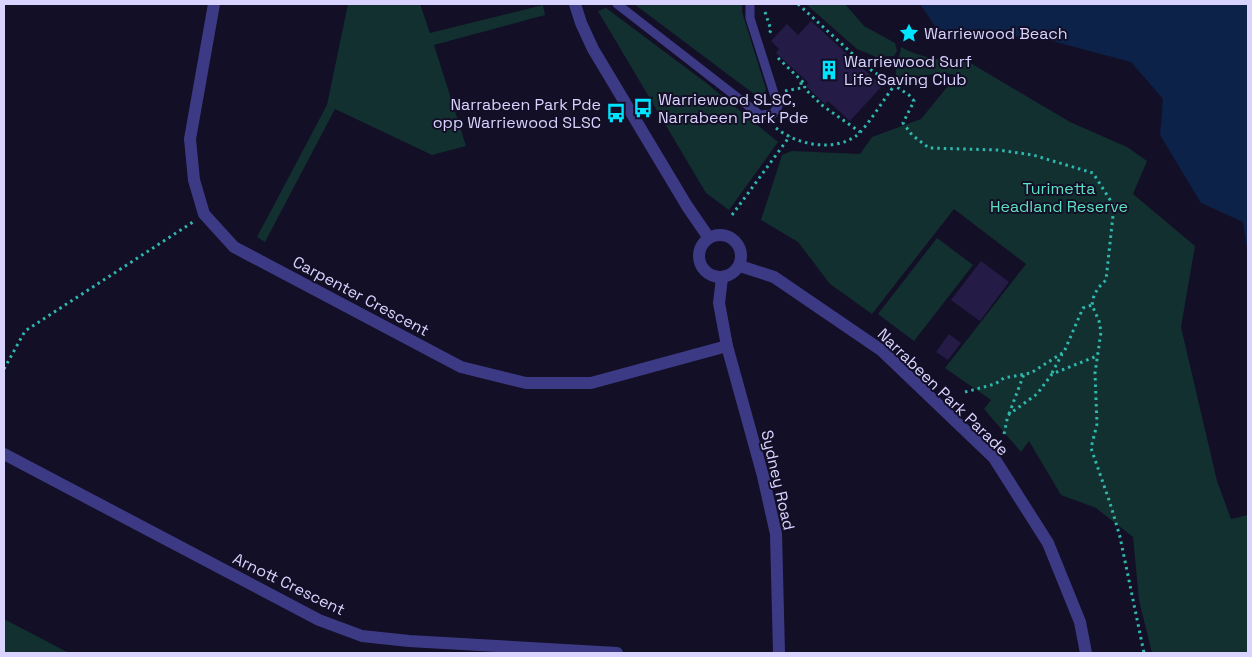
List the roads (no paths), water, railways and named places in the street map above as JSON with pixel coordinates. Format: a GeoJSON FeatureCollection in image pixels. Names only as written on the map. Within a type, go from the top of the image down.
{"type":"FeatureCollection","features":[{"type":"Feature","properties":{"kind":"street","name":"Carpenter Crescent"},"geometry":{"type":"LineString","coordinates":[[214,4],[190,139],[192,164],[194,180],[204,214],[234,247],[461,367],[526,383],[591,383],[728,346]]}},
{"type":"Feature","properties":{"kind":"street"},"geometry":{"type":"LineString","coordinates":[[575,4],[593,49],[687,206],[710,238]]}},
{"type":"Feature","properties":{"kind":"street"},"geometry":{"type":"LineString","coordinates":[[723,235],[735,241],[742,253],[740,266],[732,274],[722,278],[708,274],[700,262],[701,248],[710,238],[723,235]]}},
{"type":"Feature","properties":{"kind":"street","name":"Narrabeen Park Parade"},"geometry":{"type":"LineString","coordinates":[[740,266],[774,277],[881,350],[994,458],[1048,543],[1080,622],[1086,653]]}},
{"type":"Feature","properties":{"kind":"street"},"geometry":{"type":"LineString","coordinates":[[722,278],[719,303],[728,346]]}},
{"type":"Feature","properties":{"kind":"street","name":"Sydney Road"},"geometry":{"type":"LineString","coordinates":[[728,346],[763,476],[776,534],[779,653]]}},
{"type":"Feature","properties":{"kind":"street","name":"Arnott Crescent"},"geometry":{"type":"LineString","coordinates":[[4,454],[320,620],[362,636],[408,641],[617,653]]}},
{"type":"Feature","properties":{"kind":"lane"},"geometry":{"type":"LineString","coordinates":[[617,4],[760,115],[773,114],[778,106],[750,18],[750,4]]}},
{"type":"Feature","properties":{"kind":"water"},"geometry":{"type":"Polygon","coordinates":[[[920,4],[1248,4],[1248,254],[1243,222],[1201,203],[1160,135],[1163,99],[1131,62],[1033,36],[945,41],[920,4]]]}},
{"type":"Feature","properties":{"kind":"place","name":"Warriewood Beach"},"geometry":{"type":"Point","coordinates":[909,33]}},
{"type":"Feature","properties":{"kind":"place","name":"Warriewood Surf Life Saving Club"},"geometry":{"type":"Point","coordinates":[829,70]}},
{"type":"Feature","properties":{"kind":"place","name":"Warriewood SLSC, Narrabeen Park Pde"},"geometry":{"type":"Point","coordinates":[643,108]}},
{"type":"Feature","properties":{"kind":"place","name":"Narrabeen Park Pde opp Warriewood SLSC"},"geometry":{"type":"Point","coordinates":[616,113]}},
{"type":"Feature","properties":{"kind":"park label","name":"Turimetta Headland Reserve"},"geometry":{"type":"Point","coordinates":[1059,197]}}]}
